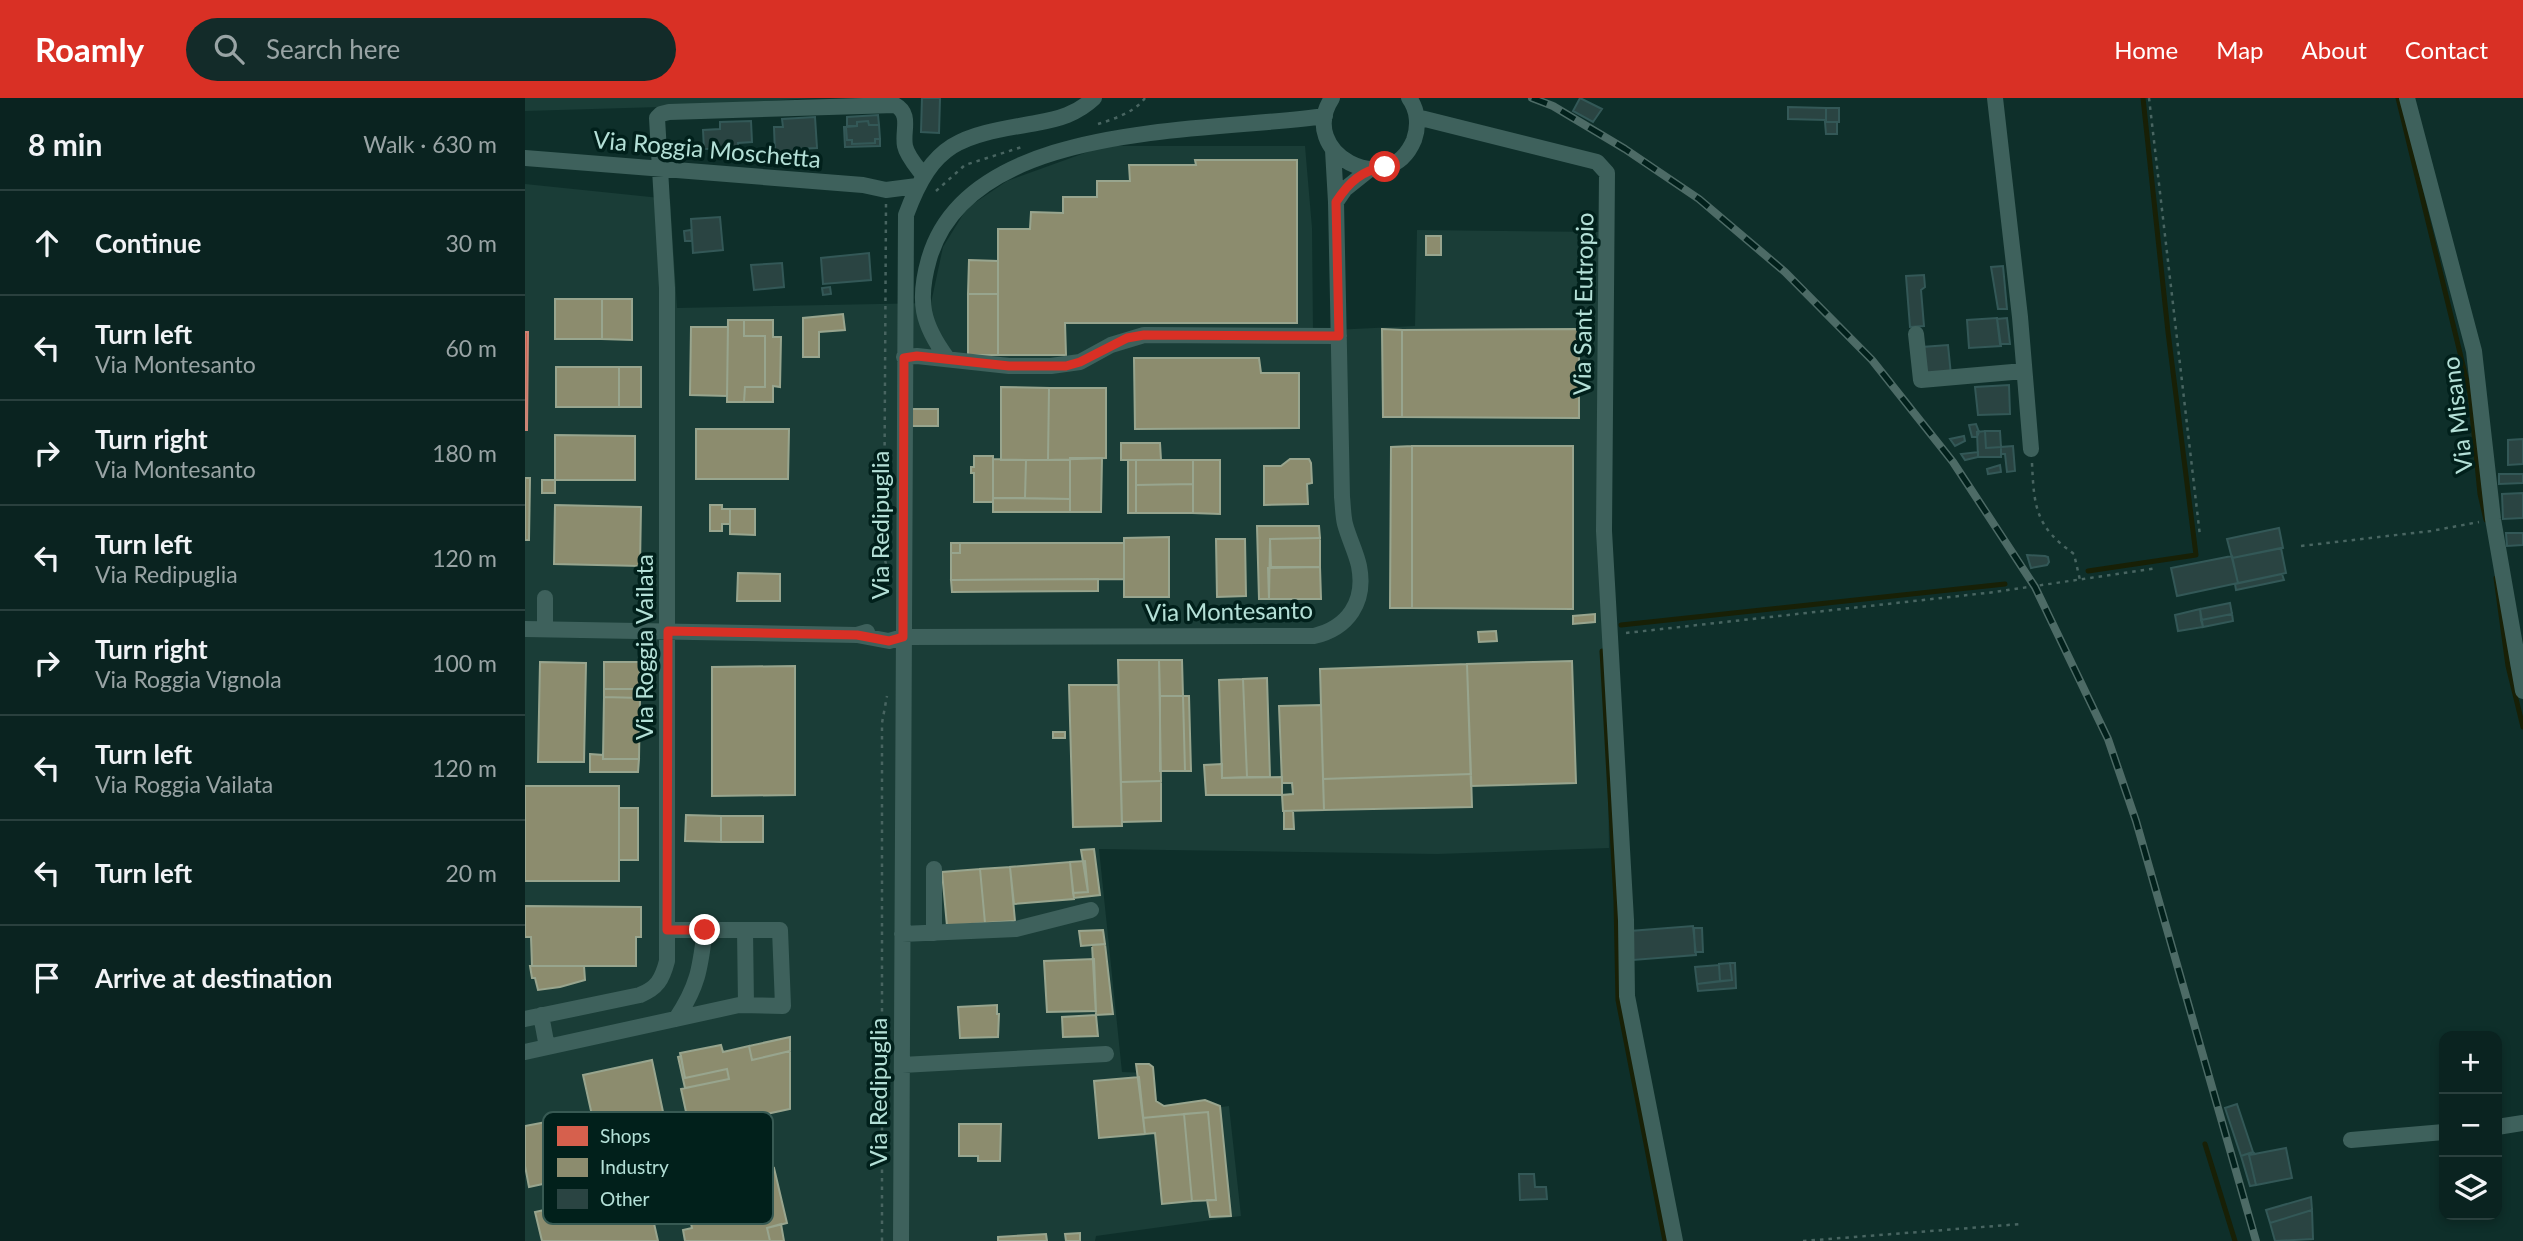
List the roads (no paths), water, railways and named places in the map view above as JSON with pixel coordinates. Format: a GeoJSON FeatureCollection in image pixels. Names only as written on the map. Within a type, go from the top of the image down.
{"type":"FeatureCollection","features":[{"type":"Feature","properties":{"kind":"street","name":"Via Redipuglia"},"geometry":{"type":"LineString","coordinates":[[901,1241],[906,215],[920,181],[946,150],[960,141],[988,132],[1063,118],[1094,98]]}},
{"type":"Feature","properties":{"kind":"street"},"geometry":{"type":"LineString","coordinates":[[947,358],[927,327],[922,296],[924,275],[936,239],[967,196],[995,178],[1082,144],[1135,135],[1325,116],[1332,98]]}},
{"type":"Feature","properties":{"kind":"street"},"geometry":{"type":"LineString","coordinates":[[1333,150],[1349,163],[1370,169],[1385,167],[1400,160],[1417,133],[1417,117],[1409,98]]}},
{"type":"Feature","properties":{"kind":"street"},"geometry":{"type":"LineString","coordinates":[[1995,98],[2020,317],[2031,449]]}},
{"type":"Feature","properties":{"kind":"street","name":"Via Misano"},"geometry":{"type":"LineString","coordinates":[[2407,98],[2474,351],[2493,519],[2523,691]]}},
{"type":"Feature","properties":{"kind":"street","name":"Via Roggia Vailata"},"geometry":{"type":"LineString","coordinates":[[533,1017],[640,995],[655,989],[663,976],[667,961],[667,288],[657,118],[669,112],[895,105],[905,116],[905,147],[920,181]]}},
{"type":"Feature","properties":{"kind":"street","name":"Via Montesanto"},"geometry":{"type":"LineString","coordinates":[[525,629],[857,635],[876,630],[889,631],[903,637],[1238,637],[1314,636],[1332,632],[1346,620],[1355,606],[1361,587],[1359,567],[1345,524],[1342,497],[1336,202],[1333,150],[1325,128],[1325,116]]}},
{"type":"Feature","properties":{"kind":"street","name":"Via Sant Eutropio"},"geometry":{"type":"LineString","coordinates":[[1417,117],[1597,162],[1607,173],[1604,531],[1626,920],[1627,996],[1675,1241]]}},
{"type":"Feature","properties":{"kind":"street","name":"Via Roggia Moschetta"},"geometry":{"type":"LineString","coordinates":[[525,158],[863,185],[886,190],[920,181]]}},
{"type":"Feature","properties":{"kind":"street"},"geometry":{"type":"LineString","coordinates":[[1336,202],[1345,189],[1370,169]]}},
{"type":"Feature","properties":{"kind":"street"},"geometry":{"type":"LineString","coordinates":[[886,190],[906,215]]}},
{"type":"Feature","properties":{"kind":"street"},"geometry":{"type":"LineString","coordinates":[[1916,334],[1921,380],[2024,371]]}},
{"type":"Feature","properties":{"kind":"street"},"geometry":{"type":"LineString","coordinates":[[904,358],[947,358],[1009,366],[1066,366],[1080,362],[1127,338],[1144,335],[1339,336]]}},
{"type":"Feature","properties":{"kind":"street"},"geometry":{"type":"LineString","coordinates":[[545,598],[545,629]]}},
{"type":"Feature","properties":{"kind":"street"},"geometry":{"type":"LineString","coordinates":[[934,869],[934,933]]}},
{"type":"Feature","properties":{"kind":"street"},"geometry":{"type":"LineString","coordinates":[[902,934],[1016,929],[1090,910]]}},
{"type":"Feature","properties":{"kind":"street"},"geometry":{"type":"LineString","coordinates":[[525,1052],[746,1006],[783,1006],[780,930],[667,930]]}},
{"type":"Feature","properties":{"kind":"street"},"geometry":{"type":"LineString","coordinates":[[676,1019],[691,997],[699,976],[705,930]]}},
{"type":"Feature","properties":{"kind":"street"},"geometry":{"type":"LineString","coordinates":[[745,930],[746,1006]]}},
{"type":"Feature","properties":{"kind":"street"},"geometry":{"type":"LineString","coordinates":[[533,1017],[547,1047]]}},
{"type":"Feature","properties":{"kind":"street"},"geometry":{"type":"LineString","coordinates":[[902,1065],[1106,1054]]}},
{"type":"Feature","properties":{"kind":"street"},"geometry":{"type":"LineString","coordinates":[[2502,1126],[2523,1124]]}},
{"type":"Feature","properties":{"kind":"street"},"geometry":{"type":"LineString","coordinates":[[2351,1140],[2439,1132]]}},
{"type":"Feature","properties":{"kind":"waterway"},"geometry":{"type":"LineString","coordinates":[[2088,571],[2196,555],[2168,332],[2143,98]]}},
{"type":"Feature","properties":{"kind":"waterway"},"geometry":{"type":"LineString","coordinates":[[2398,98],[2470,394],[2480,494],[2486,520]]}},
{"type":"Feature","properties":{"kind":"waterway"},"geometry":{"type":"LineString","coordinates":[[2496,578],[2508,666],[2523,727]]}},
{"type":"Feature","properties":{"kind":"waterway"},"geometry":{"type":"LineString","coordinates":[[1621,625],[2005,584]]}},
{"type":"Feature","properties":{"kind":"waterway"},"geometry":{"type":"LineString","coordinates":[[1602,651],[1616,901],[1618,1000],[1665,1241]]}},
{"type":"Feature","properties":{"kind":"waterway"},"geometry":{"type":"LineString","coordinates":[[2205,1144],[2235,1241]]}},
{"type":"Feature","properties":{"kind":"railway"},"geometry":{"type":"LineString","coordinates":[[1532,98],[1553,106],[1625,149],[1699,199],[1785,272],[1872,360],[1953,462],[2035,587],[2108,739],[2136,821],[2256,1241]]}}]}
